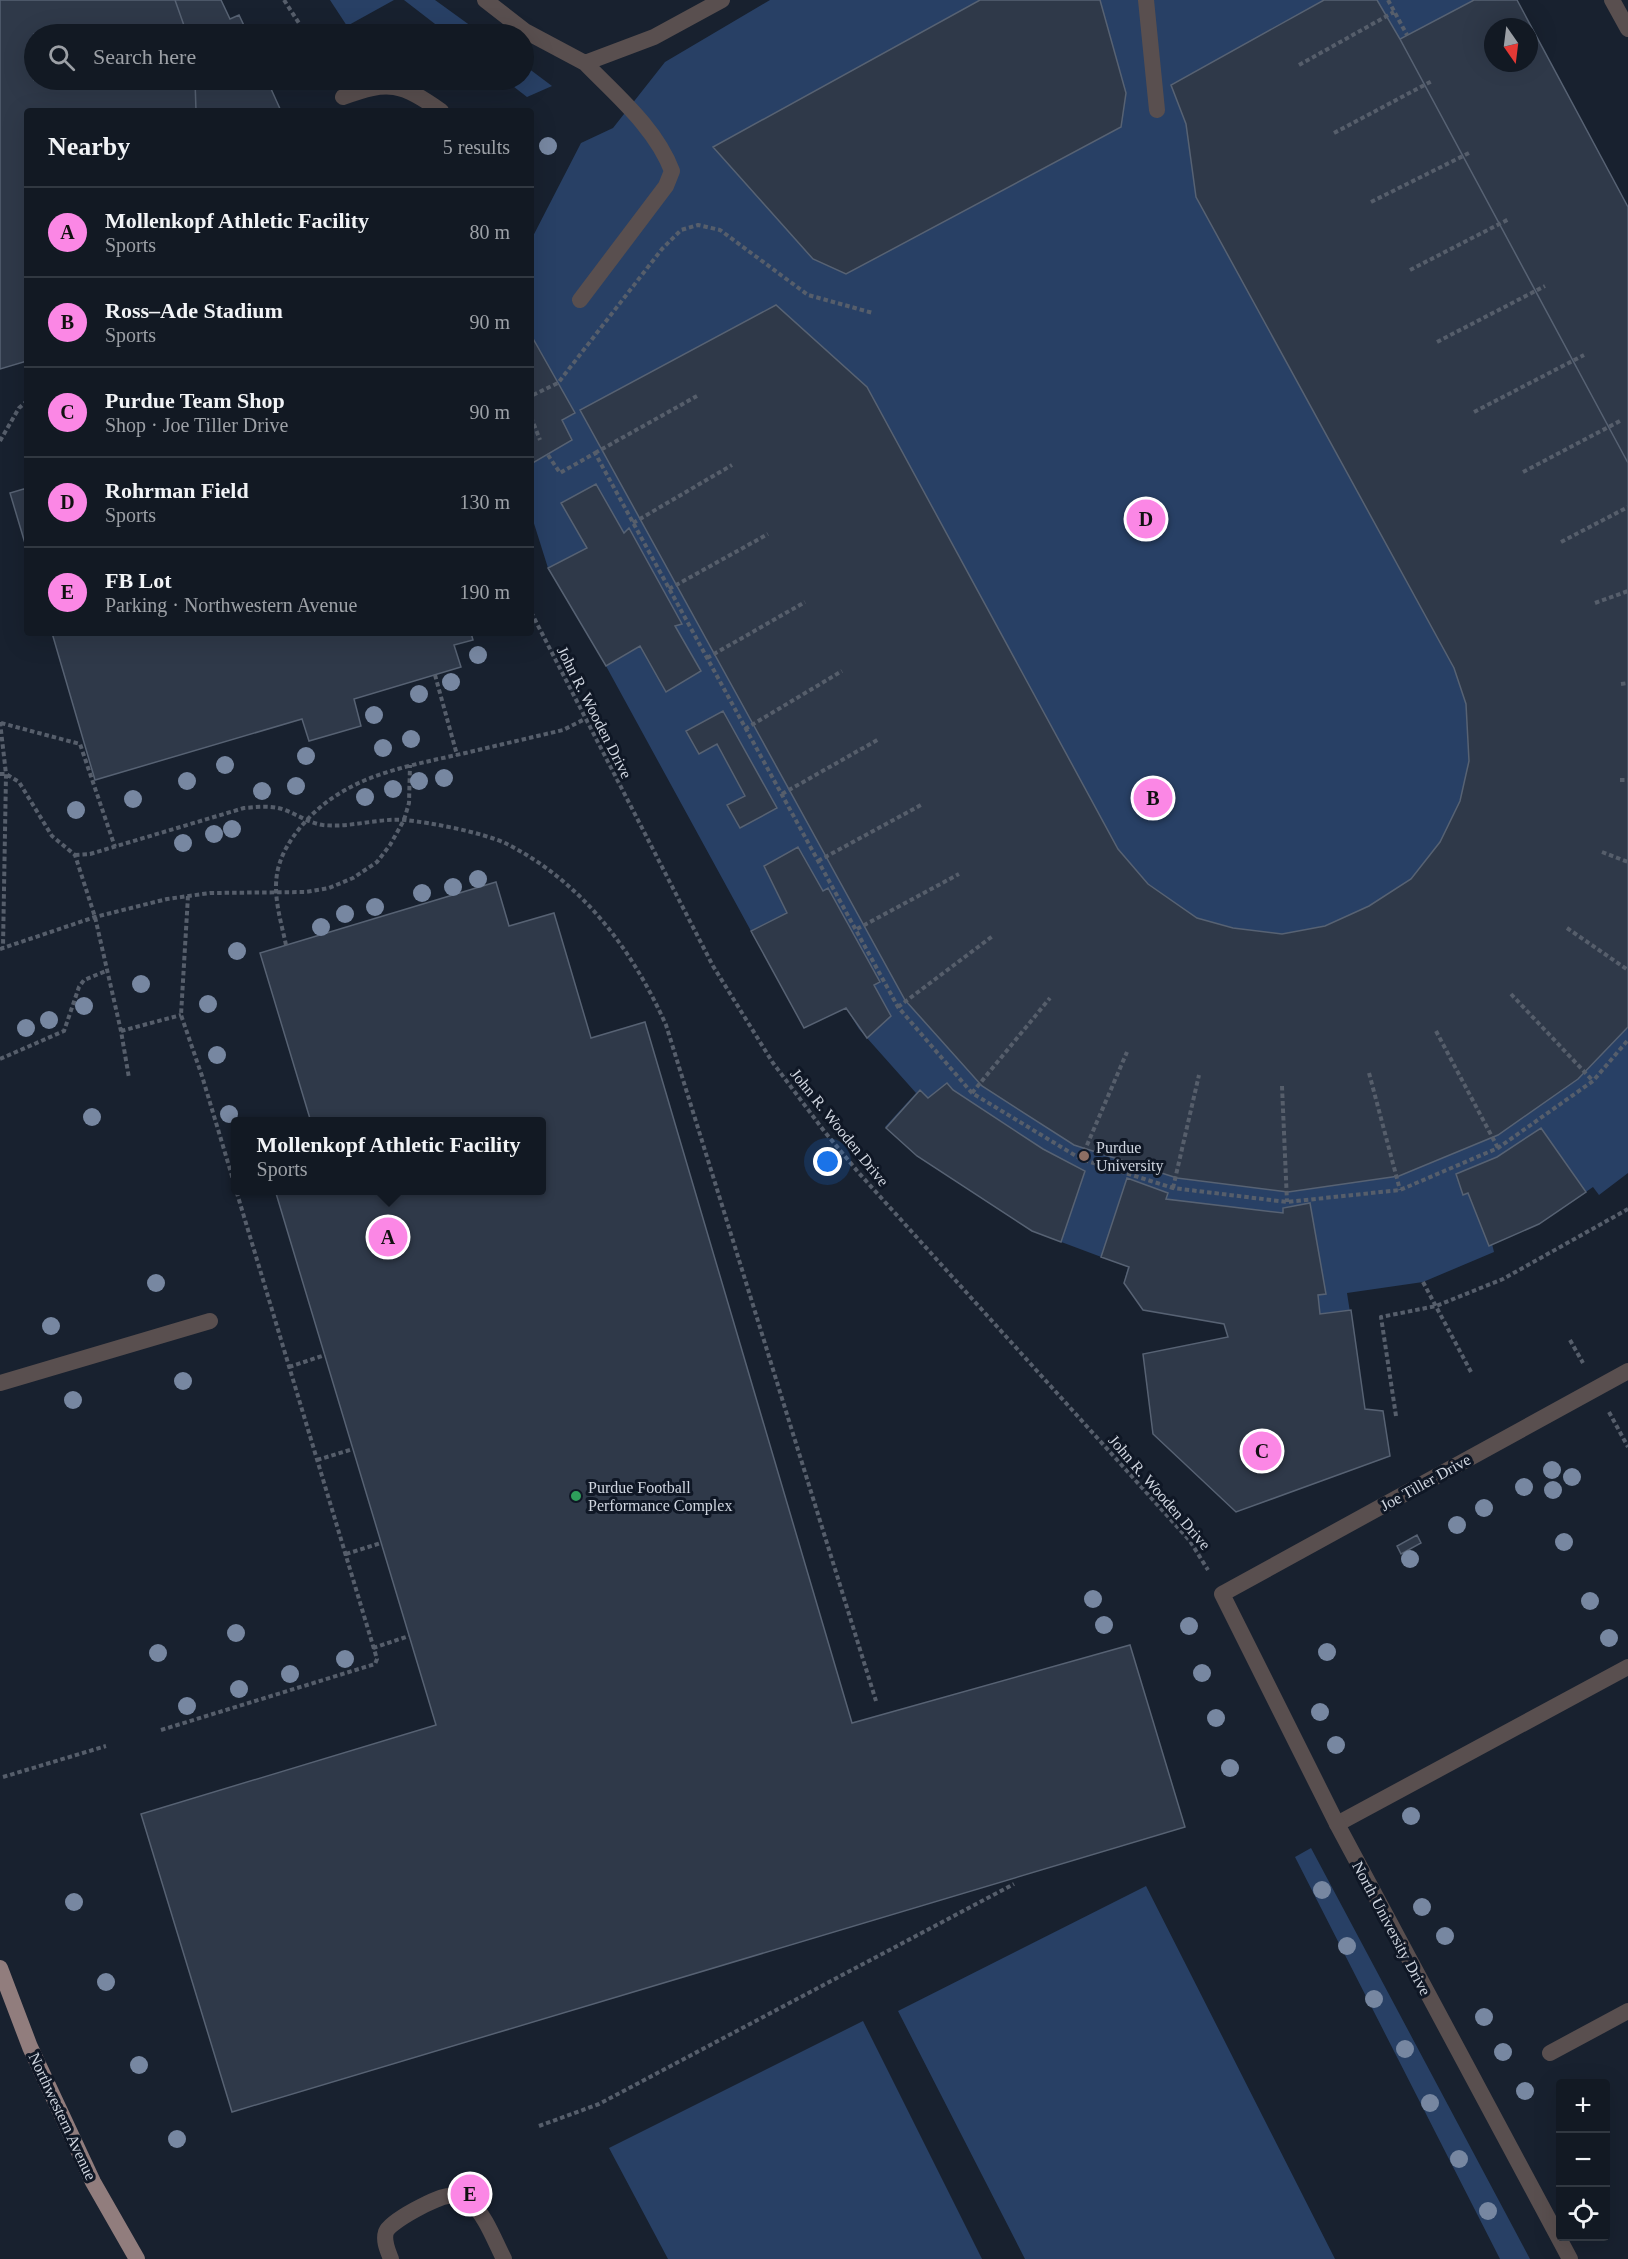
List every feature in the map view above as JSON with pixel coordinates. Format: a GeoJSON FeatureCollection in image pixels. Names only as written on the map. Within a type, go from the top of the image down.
{"type":"FeatureCollection","features":[{"type":"Feature","properties":{"kind":"main road","name":"Northwestern Avenue"},"geometry":{"type":"LineString","coordinates":[[0,1968],[30,2047],[93,2182],[137,2259]]}},
{"type":"Feature","properties":{"kind":"street"},"geometry":{"type":"LineString","coordinates":[[485,0],[516,24]]}},
{"type":"Feature","properties":{"kind":"street"},"geometry":{"type":"LineString","coordinates":[[585,63],[654,37],[722,0]]}},
{"type":"Feature","properties":{"kind":"street"},"geometry":{"type":"LineString","coordinates":[[1146,0],[1157,110]]}},
{"type":"Feature","properties":{"kind":"street"},"geometry":{"type":"LineString","coordinates":[[1612,0],[1628,29]]}},
{"type":"Feature","properties":{"kind":"street"},"geometry":{"type":"LineString","coordinates":[[534,36],[585,63],[635,116],[665,153],[672,171],[666,186],[580,300]]}},
{"type":"Feature","properties":{"kind":"street"},"geometry":{"type":"LineString","coordinates":[[343,97],[362,90]]}},
{"type":"Feature","properties":{"kind":"street"},"geometry":{"type":"LineString","coordinates":[[402,90],[420,96],[437,108]]}},
{"type":"Feature","properties":{"kind":"street"},"geometry":{"type":"LineString","coordinates":[[0,1383],[210,1321]]}},
{"type":"Feature","properties":{"kind":"street","name":"Joe Tiller Drive"},"geometry":{"type":"LineString","coordinates":[[1222,1594],[1628,1371]]}},
{"type":"Feature","properties":{"kind":"street","name":"North University Drive"},"geometry":{"type":"LineString","coordinates":[[1222,1594],[1337,1824],[1570,2259]]}},
{"type":"Feature","properties":{"kind":"street"},"geometry":{"type":"LineString","coordinates":[[1337,1824],[1628,1667]]}},
{"type":"Feature","properties":{"kind":"street"},"geometry":{"type":"LineString","coordinates":[[1550,2053],[1628,2011]]}},
{"type":"Feature","properties":{"kind":"street"},"geometry":{"type":"LineString","coordinates":[[390,2259],[386,2244],[386,2231],[397,2219],[447,2195],[460,2197],[472,2204],[504,2259]]}},
{"type":"Feature","properties":{"kind":"path"},"geometry":{"type":"LineString","coordinates":[[284,0],[300,24]]}},
{"type":"Feature","properties":{"kind":"path"},"geometry":{"type":"LineString","coordinates":[[1388,0],[1407,35]]}},
{"type":"Feature","properties":{"kind":"path"},"geometry":{"type":"LineString","coordinates":[[1299,65],[1394,12]]}},
{"type":"Feature","properties":{"kind":"path"},"geometry":{"type":"LineString","coordinates":[[1334,133],[1432,81]]}},
{"type":"Feature","properties":{"kind":"path"},"geometry":{"type":"LineString","coordinates":[[1371,202],[1471,152]]}},
{"type":"Feature","properties":{"kind":"path"},"geometry":{"type":"LineString","coordinates":[[1410,270],[1509,219]]}},
{"type":"Feature","properties":{"kind":"path"},"geometry":{"type":"LineString","coordinates":[[534,395],[558,383],[662,249],[681,230],[698,225],[720,230],[808,295],[873,313]]}},
{"type":"Feature","properties":{"kind":"path"},"geometry":{"type":"LineString","coordinates":[[1437,342],[1545,286]]}},
{"type":"Feature","properties":{"kind":"path"},"geometry":{"type":"LineString","coordinates":[[1473,412],[1584,355]]}},
{"type":"Feature","properties":{"kind":"path"},"geometry":{"type":"LineString","coordinates":[[548,455],[560,473],[697,396]]}},
{"type":"Feature","properties":{"kind":"path"},"geometry":{"type":"LineString","coordinates":[[0,441],[19,408],[24,404]]}},
{"type":"Feature","properties":{"kind":"path"},"geometry":{"type":"LineString","coordinates":[[1523,472],[1620,421]]}},
{"type":"Feature","properties":{"kind":"path"},"geometry":{"type":"LineString","coordinates":[[534,425],[540,440]]}},
{"type":"Feature","properties":{"kind":"path"},"geometry":{"type":"LineString","coordinates":[[595,453],[898,1007],[972,1093],[1082,1159],[1173,1188],[1287,1202],[1400,1190],[1498,1148],[1593,1081],[1628,1040]]}},
{"type":"Feature","properties":{"kind":"path"},"geometry":{"type":"LineString","coordinates":[[633,523],[732,465]]}},
{"type":"Feature","properties":{"kind":"path"},"geometry":{"type":"LineString","coordinates":[[1561,542],[1628,507]]}},
{"type":"Feature","properties":{"kind":"path"},"geometry":{"type":"LineString","coordinates":[[669,589],[768,534]]}},
{"type":"Feature","properties":{"kind":"path"},"geometry":{"type":"LineString","coordinates":[[1595,603],[1628,591]]}},
{"type":"Feature","properties":{"kind":"path"},"geometry":{"type":"LineString","coordinates":[[707,658],[805,602]]}},
{"type":"Feature","properties":{"kind":"path","name":"John R. Wooden Drive"},"geometry":{"type":"LineString","coordinates":[[534,618],[713,966],[773,1063],[858,1172],[1190,1541],[1222,1594]]}},
{"type":"Feature","properties":{"kind":"path"},"geometry":{"type":"LineString","coordinates":[[745,729],[842,671]]}},
{"type":"Feature","properties":{"kind":"path"},"geometry":{"type":"LineString","coordinates":[[435,675],[457,755]]}},
{"type":"Feature","properties":{"kind":"path"},"geometry":{"type":"LineString","coordinates":[[1621,684],[1628,682]]}},
{"type":"Feature","properties":{"kind":"path"},"geometry":{"type":"LineString","coordinates":[[286,945],[276,891],[278,869],[285,847],[306,820],[324,803],[345,789],[375,775],[563,730],[585,719]]}},
{"type":"Feature","properties":{"kind":"path"},"geometry":{"type":"LineString","coordinates":[[115,847],[80,744],[0,722],[6,774],[2,948],[95,917],[188,896],[210,893],[306,892],[328,888],[353,878],[377,861],[390,845],[404,820],[409,803],[410,765]]}},
{"type":"Feature","properties":{"kind":"path"},"geometry":{"type":"LineString","coordinates":[[782,794],[879,739]]}},
{"type":"Feature","properties":{"kind":"path"},"geometry":{"type":"LineString","coordinates":[[0,774],[6,774],[19,782],[52,837],[75,855],[95,917],[121,1031],[129,1078]]}},
{"type":"Feature","properties":{"kind":"path"},"geometry":{"type":"LineString","coordinates":[[1620,780],[1628,780]]}},
{"type":"Feature","properties":{"kind":"path"},"geometry":{"type":"LineString","coordinates":[[818,861],[921,805]]}},
{"type":"Feature","properties":{"kind":"path"},"geometry":{"type":"LineString","coordinates":[[75,855],[90,854],[244,808],[266,806],[284,810],[322,825],[374,820],[404,820],[453,828],[505,843],[552,871],[593,908],[650,988],[666,1025],[876,1701]]}},
{"type":"Feature","properties":{"kind":"path"},"geometry":{"type":"LineString","coordinates":[[1602,852],[1628,862]]}},
{"type":"Feature","properties":{"kind":"path"},"geometry":{"type":"LineString","coordinates":[[857,929],[959,874]]}},
{"type":"Feature","properties":{"kind":"path"},"geometry":{"type":"LineString","coordinates":[[188,896],[181,1015],[231,1173]]}},
{"type":"Feature","properties":{"kind":"path"},"geometry":{"type":"LineString","coordinates":[[1568,928],[1628,970]]}},
{"type":"Feature","properties":{"kind":"path"},"geometry":{"type":"LineString","coordinates":[[898,1007],[994,935]]}},
{"type":"Feature","properties":{"kind":"path"},"geometry":{"type":"LineString","coordinates":[[0,1059],[64,1031],[79,987],[84,980],[106,971]]}},
{"type":"Feature","properties":{"kind":"path"},"geometry":{"type":"LineString","coordinates":[[1511,994],[1593,1081]]}},
{"type":"Feature","properties":{"kind":"path"},"geometry":{"type":"LineString","coordinates":[[972,1093],[1050,998]]}},
{"type":"Feature","properties":{"kind":"path"},"geometry":{"type":"LineString","coordinates":[[121,1031],[181,1015]]}},
{"type":"Feature","properties":{"kind":"path"},"geometry":{"type":"LineString","coordinates":[[1436,1031],[1498,1148]]}},
{"type":"Feature","properties":{"kind":"path"},"geometry":{"type":"LineString","coordinates":[[1082,1159],[1127,1052]]}},
{"type":"Feature","properties":{"kind":"path"},"geometry":{"type":"LineString","coordinates":[[1369,1073],[1400,1190]]}},
{"type":"Feature","properties":{"kind":"path"},"geometry":{"type":"LineString","coordinates":[[1173,1188],[1199,1075]]}},
{"type":"Feature","properties":{"kind":"path"},"geometry":{"type":"LineString","coordinates":[[1282,1086],[1287,1202]]}},
{"type":"Feature","properties":{"kind":"path"},"geometry":{"type":"LineString","coordinates":[[161,1730],[375,1664],[377,1659],[237,1195]]}},
{"type":"Feature","properties":{"kind":"path"},"geometry":{"type":"LineString","coordinates":[[1396,1416],[1381,1317],[1436,1306],[1503,1279],[1628,1209]]}},
{"type":"Feature","properties":{"kind":"path"},"geometry":{"type":"LineString","coordinates":[[1423,1281],[1471,1372]]}},
{"type":"Feature","properties":{"kind":"path"},"geometry":{"type":"LineString","coordinates":[[1570,1340],[1584,1367]]}},
{"type":"Feature","properties":{"kind":"path"},"geometry":{"type":"LineString","coordinates":[[290,1367],[325,1355]]}},
{"type":"Feature","properties":{"kind":"path"},"geometry":{"type":"LineString","coordinates":[[1608,1411],[1628,1447]]}},
{"type":"Feature","properties":{"kind":"path"},"geometry":{"type":"LineString","coordinates":[[317,1460],[353,1449]]}},
{"type":"Feature","properties":{"kind":"path"},"geometry":{"type":"LineString","coordinates":[[346,1554],[381,1543]]}},
{"type":"Feature","properties":{"kind":"path"},"geometry":{"type":"LineString","coordinates":[[374,1648],[409,1636]]}},
{"type":"Feature","properties":{"kind":"path"},"geometry":{"type":"LineString","coordinates":[[3,1777],[106,1746]]}},
{"type":"Feature","properties":{"kind":"path"},"geometry":{"type":"LineString","coordinates":[[539,2126],[599,2104],[1014,1884]]}},
{"type":"Feature","properties":{"kind":"shaded area"},"geometry":{"type":"Polygon","coordinates":[[[330,0],[394,0],[351,24],[346,24],[330,0]]]}},
{"type":"Feature","properties":{"kind":"shaded area"},"geometry":{"type":"Polygon","coordinates":[[[404,0],[435,0],[468,24],[435,24],[404,0]]]}},
{"type":"Feature","properties":{"kind":"shaded area"},"geometry":{"type":"Polygon","coordinates":[[[770,0],[1517,0],[1527,18],[1484,18],[1484,72],[1538,72],[1538,39],[1628,207],[1628,1173],[1599,1195],[1593,1187],[1539,1224],[1492,1244],[1494,1252],[1423,1282],[1347,1293],[1365,1409],[1383,1411],[1390,1456],[1236,1512],[1153,1434],[1143,1354],[1228,1337],[1224,1324],[1143,1310],[1124,1283],[1128,1267],[1032,1231],[917,1156],[885,1127],[916,1093],[859,1029],[846,1008],[804,1028],[606,666],[548,568],[534,524],[534,462],[572,440],[562,420],[575,413],[534,340],[534,234],[581,143],[613,128],[665,62],[770,0]]]}},
{"type":"Feature","properties":{"kind":"shaded area"},"geometry":{"type":"Polygon","coordinates":[[[534,72],[552,86],[527,97],[518,90],[534,90],[534,72]]]}},
{"type":"Feature","properties":{"kind":"shaded area"},"geometry":{"type":"Polygon","coordinates":[[[1311,1848],[1530,2259],[1500,2259],[1295,1857],[1311,1848]]]}},
{"type":"Feature","properties":{"kind":"shaded area"},"geometry":{"type":"Polygon","coordinates":[[[1146,1886],[1335,2259],[1025,2259],[898,2011],[1146,1886]]]}},
{"type":"Feature","properties":{"kind":"shaded area"},"geometry":{"type":"Polygon","coordinates":[[[863,2021],[982,2259],[668,2259],[609,2148],[863,2021]]]}},
{"type":"Feature","properties":{"kind":"building"},"geometry":{"type":"Polygon","coordinates":[[[0,0],[175,0],[183,24],[24,24],[24,90],[195,90],[196,108],[24,108],[24,362],[0,369],[0,0]]]}},
{"type":"Feature","properties":{"kind":"building"},"geometry":{"type":"Polygon","coordinates":[[[175,0],[221,0],[230,19],[239,15],[243,24],[183,24],[175,0]]]}},
{"type":"Feature","properties":{"kind":"building"},"geometry":{"type":"Polygon","coordinates":[[[980,0],[1100,0],[1126,93],[1121,127],[846,274],[813,259],[713,147],[980,0]]]}},
{"type":"Feature","properties":{"kind":"building"},"geometry":{"type":"Polygon","coordinates":[[[1324,0],[1377,0],[1628,463],[1628,1027],[1578,1079],[1498,1135],[1399,1176],[1288,1192],[1177,1178],[1074,1145],[982,1086],[905,1000],[580,410],[776,305],[867,387],[1118,849],[1148,884],[1197,918],[1233,928],[1282,934],[1325,926],[1369,906],[1411,879],[1440,842],[1460,801],[1469,761],[1466,704],[1454,668],[1196,197],[1186,124],[1171,85],[1324,0]]]}},
{"type":"Feature","properties":{"kind":"building"},"geometry":{"type":"Polygon","coordinates":[[[1474,0],[1517,0],[1527,18],[1484,18],[1484,72],[1538,72],[1538,39],[1628,207],[1628,463],[1400,39],[1474,0]]]}},
{"type":"Feature","properties":{"kind":"building"},"geometry":{"type":"Polygon","coordinates":[[[195,90],[272,90],[280,108],[196,108],[195,90]]]}},
{"type":"Feature","properties":{"kind":"building"},"geometry":{"type":"Polygon","coordinates":[[[534,340],[575,413],[562,420],[572,440],[534,462],[534,340]]]}},
{"type":"Feature","properties":{"kind":"building"},"geometry":{"type":"Polygon","coordinates":[[[596,484],[624,533],[629,528],[682,624],[675,626],[701,671],[666,692],[640,646],[606,666],[548,568],[587,548],[561,503],[596,484]]]}},
{"type":"Feature","properties":{"kind":"building"},"geometry":{"type":"Polygon","coordinates":[[[24,489],[24,540],[10,493],[24,489]]]}},
{"type":"Feature","properties":{"kind":"building"},"geometry":{"type":"Polygon","coordinates":[[[53,636],[472,636],[473,640],[454,645],[461,667],[354,699],[361,726],[309,741],[302,719],[95,780],[53,636]]]}},
{"type":"Feature","properties":{"kind":"building"},"geometry":{"type":"Polygon","coordinates":[[[723,711],[777,808],[740,828],[727,805],[745,796],[717,744],[699,754],[686,731],[723,711]]]}},
{"type":"Feature","properties":{"kind":"building"},"geometry":{"type":"Polygon","coordinates":[[[798,847],[823,891],[828,888],[880,982],[874,985],[891,1016],[867,1038],[846,1008],[804,1028],[751,931],[787,913],[764,866],[798,847]]]}},
{"type":"Feature","properties":{"kind":"building","name":"Purdue Football Performance Complex"},"geometry":{"type":"Polygon","coordinates":[[[496,882],[509,926],[554,913],[591,1038],[645,1022],[852,1723],[1130,1645],[1185,1827],[232,2112],[141,1814],[436,1725],[277,1195],[546,1195],[546,1117],[309,1117],[260,953],[496,882]]]}},
{"type":"Feature","properties":{"kind":"building"},"geometry":{"type":"Polygon","coordinates":[[[947,1083],[953,1090],[1043,1149],[1085,1171],[1061,1242],[1032,1231],[917,1156],[886,1128],[920,1090],[928,1098],[947,1083]]]}},
{"type":"Feature","properties":{"kind":"building"},"geometry":{"type":"Polygon","coordinates":[[[1541,1128],[1586,1192],[1539,1224],[1489,1246],[1468,1193],[1463,1195],[1456,1174],[1497,1157],[1541,1128]]]}},
{"type":"Feature","properties":{"kind":"building"},"geometry":{"type":"Polygon","coordinates":[[[1127,1178],[1168,1193],[1166,1199],[1283,1213],[1283,1208],[1310,1203],[1326,1294],[1318,1295],[1320,1314],[1351,1310],[1365,1409],[1383,1411],[1390,1456],[1236,1512],[1153,1434],[1143,1354],[1228,1337],[1224,1324],[1143,1310],[1124,1283],[1129,1267],[1101,1257],[1127,1178]]]}},
{"type":"Feature","properties":{"kind":"building"},"geometry":{"type":"Polygon","coordinates":[[[1417,1535],[1421,1543],[1401,1554],[1397,1546],[1417,1535]]]}},
{"type":"Feature","properties":{"kind":"place","name":"Rohrman Field"},"geometry":{"type":"Point","coordinates":[1146,519]}},
{"type":"Feature","properties":{"kind":"place","name":"Ross–Ade Stadium"},"geometry":{"type":"Point","coordinates":[1153,798]}},
{"type":"Feature","properties":{"kind":"place","name":"Purdue University"},"geometry":{"type":"Point","coordinates":[1084,1156]}},
{"type":"Feature","properties":{"kind":"place","name":"Mollenkopf Athletic Facility"},"geometry":{"type":"Point","coordinates":[388,1237]}},
{"type":"Feature","properties":{"kind":"place","name":"Purdue Team Shop"},"geometry":{"type":"Point","coordinates":[1262,1451]}},
{"type":"Feature","properties":{"kind":"place","name":"Purdue Football Performance Complex"},"geometry":{"type":"Point","coordinates":[576,1496]}},
{"type":"Feature","properties":{"kind":"place","name":"FB Lot"},"geometry":{"type":"Point","coordinates":[470,2194]}}]}
